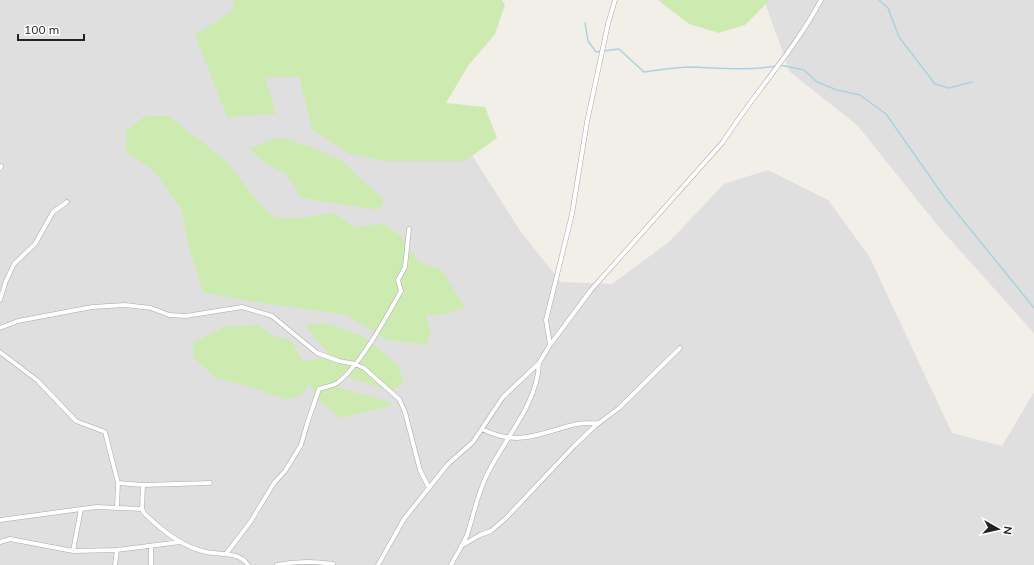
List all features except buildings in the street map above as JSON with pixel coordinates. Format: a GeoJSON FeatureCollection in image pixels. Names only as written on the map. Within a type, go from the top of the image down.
{"type":"FeatureCollection","features":[{"type":"Feature","properties":{"kind":"street"},"geometry":{"type":"LineString","coordinates":[[550,345],[546,320],[570,225],[595,85],[608,24],[615,0]]}},
{"type":"Feature","properties":{"kind":"street"},"geometry":{"type":"LineString","coordinates":[[378,565],[404,519],[448,464],[473,442],[503,397],[539,363],[550,345],[591,290],[723,142],[745,109],[790,50],[821,0]]}},
{"type":"Feature","properties":{"kind":"street"},"geometry":{"type":"LineString","coordinates":[[0,300],[14,264],[35,244],[53,212],[67,202]]}},
{"type":"Feature","properties":{"kind":"street"},"geometry":{"type":"LineString","coordinates":[[226,554],[251,521],[267,494],[285,471],[301,445],[306,424],[320,389],[337,383],[355,364],[383,324],[401,291],[398,280],[405,267],[409,229]]}},
{"type":"Feature","properties":{"kind":"street"},"geometry":{"type":"LineString","coordinates":[[0,328],[18,321],[92,307],[125,305],[151,308],[169,315],[186,316],[242,307],[272,316],[317,353],[364,368],[399,399],[405,412],[420,470],[429,488]]}},
{"type":"Feature","properties":{"kind":"street"},"geometry":{"type":"LineString","coordinates":[[461,546],[480,534],[491,531],[506,518],[530,491],[599,423],[619,408],[680,348]]}},
{"type":"Feature","properties":{"kind":"street"},"geometry":{"type":"LineString","coordinates":[[0,352],[38,381],[76,421],[105,432],[118,483],[118,507]]}},
{"type":"Feature","properties":{"kind":"street"},"geometry":{"type":"LineString","coordinates":[[451,565],[466,537],[484,482],[497,455],[519,421],[537,383],[539,363]]}},
{"type":"Feature","properties":{"kind":"street"},"geometry":{"type":"LineString","coordinates":[[482,429],[509,437],[536,436],[578,424],[599,423]]}},
{"type":"Feature","properties":{"kind":"street"},"geometry":{"type":"LineString","coordinates":[[118,483],[143,485],[210,483]]}},
{"type":"Feature","properties":{"kind":"street"},"geometry":{"type":"LineString","coordinates":[[142,509],[143,485]]}},
{"type":"Feature","properties":{"kind":"street"},"geometry":{"type":"LineString","coordinates":[[0,520],[81,509],[118,507],[142,509],[154,522],[180,542],[207,552],[234,555],[248,564],[253,565]]}},
{"type":"Feature","properties":{"kind":"street"},"geometry":{"type":"LineString","coordinates":[[72,551],[81,509]]}},
{"type":"Feature","properties":{"kind":"street"},"geometry":{"type":"LineString","coordinates":[[0,542],[10,539],[72,551],[117,550],[151,547],[180,542]]}},
{"type":"Feature","properties":{"kind":"street"},"geometry":{"type":"LineString","coordinates":[[151,547],[151,565]]}},
{"type":"Feature","properties":{"kind":"street"},"geometry":{"type":"LineString","coordinates":[[115,565],[117,550]]}},
{"type":"Feature","properties":{"kind":"street"},"geometry":{"type":"LineString","coordinates":[[277,565],[298,562],[333,564]]}},
{"type":"Feature","properties":{"kind":"shaded area"},"geometry":{"type":"Polygon","coordinates":[[[0,0],[278,0],[461,138],[521,232],[561,282],[612,284],[669,242],[724,184],[768,170],[828,200],[869,256],[952,433],[1002,446],[1034,392],[1034,565],[0,565],[0,0]]]}},
{"type":"Feature","properties":{"kind":"shaded area"},"geometry":{"type":"Polygon","coordinates":[[[764,0],[1034,0],[1034,333],[938,226],[857,125],[790,72],[764,0]]]}},
{"type":"Feature","properties":{"kind":"green space"},"geometry":{"type":"Polygon","coordinates":[[[234,0],[502,0],[505,5],[495,34],[468,66],[446,103],[485,107],[497,138],[465,161],[384,161],[350,154],[312,129],[299,77],[265,77],[276,114],[227,117],[195,35],[232,11],[234,0]]]}},
{"type":"Feature","properties":{"kind":"green space"},"geometry":{"type":"Polygon","coordinates":[[[658,0],[770,0],[745,25],[719,33],[689,24],[658,0]]]}},
{"type":"Feature","properties":{"kind":"green space"},"geometry":{"type":"Polygon","coordinates":[[[145,116],[168,116],[192,134],[228,163],[258,202],[276,218],[299,218],[335,213],[356,228],[382,223],[400,235],[419,262],[441,269],[465,307],[441,315],[426,315],[431,333],[426,345],[385,339],[347,315],[249,301],[203,292],[189,248],[181,208],[153,170],[126,153],[126,131],[145,116]]]}},
{"type":"Feature","properties":{"kind":"green space"},"geometry":{"type":"Polygon","coordinates":[[[279,137],[309,146],[341,160],[384,200],[379,210],[302,198],[286,174],[263,162],[250,148],[279,137]]]}},
{"type":"Feature","properties":{"kind":"green space"},"geometry":{"type":"Polygon","coordinates":[[[326,323],[363,336],[397,364],[404,381],[392,392],[347,376],[334,384],[348,391],[378,398],[393,405],[341,418],[319,401],[310,384],[302,394],[287,400],[248,386],[215,378],[193,357],[193,343],[224,327],[258,325],[273,336],[291,340],[303,361],[331,357],[305,325],[326,323]]]}},
{"type":"Feature","properties":{"kind":"waterway"},"geometry":{"type":"LineString","coordinates":[[879,0],[888,8],[899,37],[935,84],[949,88],[972,82]]}},
{"type":"Feature","properties":{"kind":"waterway"},"geometry":{"type":"LineString","coordinates":[[585,23],[588,41],[596,52],[619,49],[644,72],[684,67],[744,69],[776,66]]}},
{"type":"Feature","properties":{"kind":"waterway"},"geometry":{"type":"LineString","coordinates":[[780,65],[804,70],[817,82],[837,90],[860,95],[886,114],[945,198],[1034,308]]}}]}
